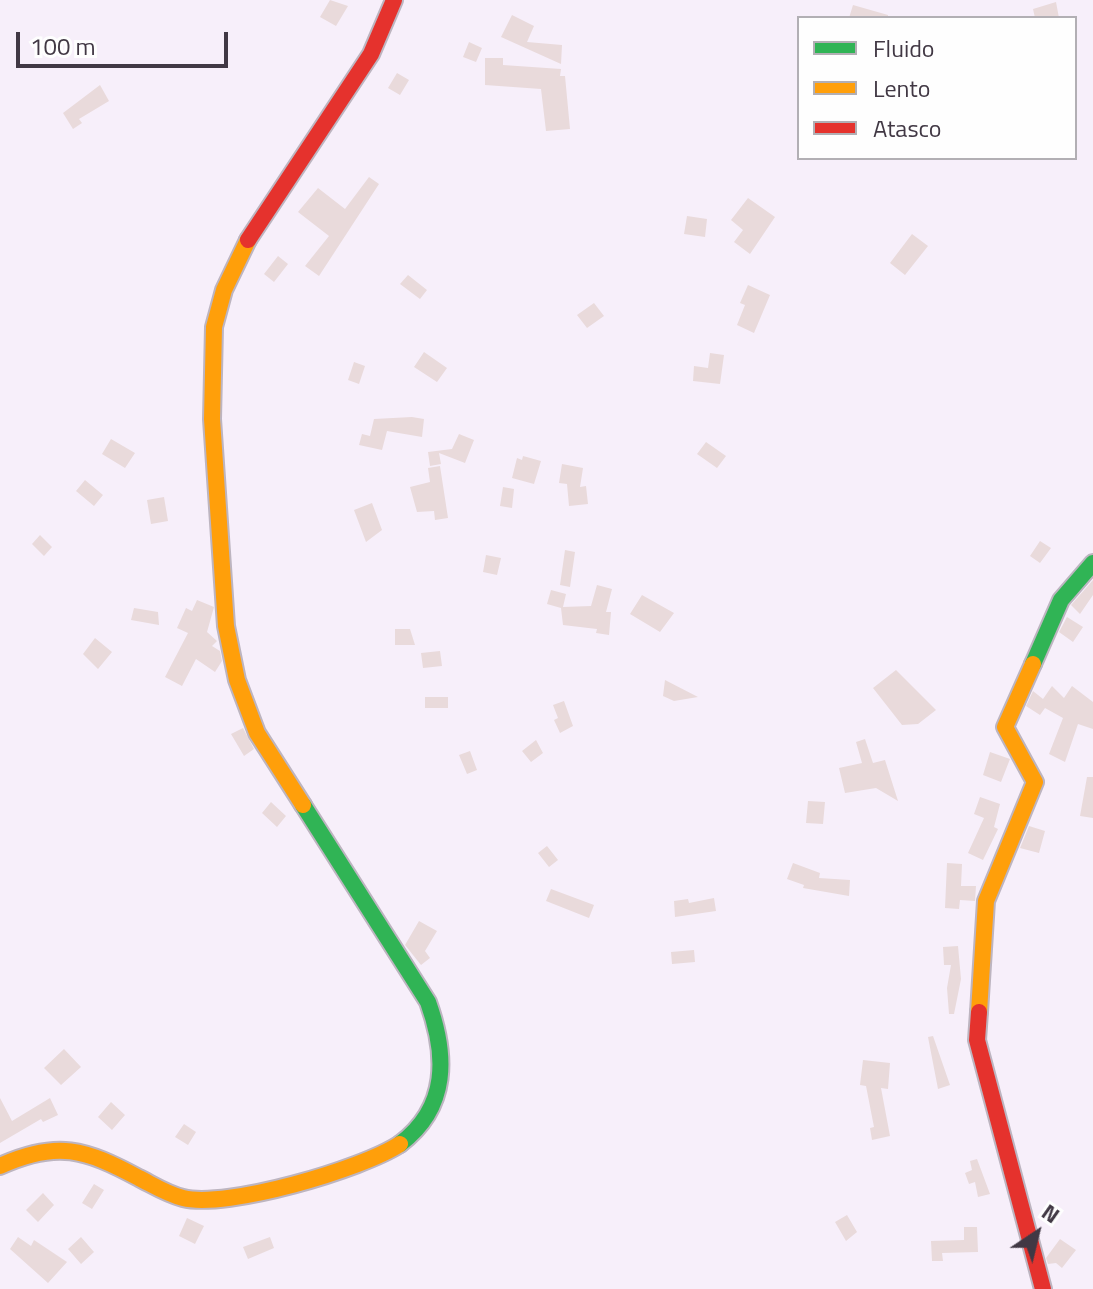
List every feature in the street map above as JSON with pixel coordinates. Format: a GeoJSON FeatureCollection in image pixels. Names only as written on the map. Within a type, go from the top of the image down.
{"type":"FeatureCollection","features":[{"type":"Feature","properties":{"kind":"street"},"geometry":{"type":"LineString","coordinates":[[0,1166],[40,1149],[69,1147],[93,1154],[175,1197],[214,1200],[363,1165],[397,1148],[413,1134],[433,1109],[440,1093],[444,1043],[428,1002],[257,733],[240,691],[226,626],[212,419],[212,344],[224,290],[245,245],[376,45],[394,0]]}},
{"type":"Feature","properties":{"kind":"street"},"geometry":{"type":"LineString","coordinates":[[1043,1289],[977,1040],[986,901],[1035,782],[1005,727],[1061,600],[1093,563]]}},
{"type":"Feature","properties":{"kind":"building"},"geometry":{"type":"Polygon","coordinates":[[[330,0],[348,6],[336,26],[320,17],[330,0]]]}},
{"type":"Feature","properties":{"kind":"building"},"geometry":{"type":"Polygon","coordinates":[[[1056,2],[1059,16],[1035,16],[1033,9],[1056,2]]]}},
{"type":"Feature","properties":{"kind":"building"},"geometry":{"type":"Polygon","coordinates":[[[853,5],[888,15],[888,16],[850,16],[853,5]]]}},
{"type":"Feature","properties":{"kind":"building"},"geometry":{"type":"Polygon","coordinates":[[[512,15],[534,26],[527,42],[562,45],[561,64],[501,37],[512,15]]]}},
{"type":"Feature","properties":{"kind":"building"},"geometry":{"type":"Polygon","coordinates":[[[469,42],[482,48],[476,62],[463,57],[469,42]]]}},
{"type":"Feature","properties":{"kind":"building"},"geometry":{"type":"Polygon","coordinates":[[[485,58],[503,58],[503,65],[561,69],[560,76],[565,76],[570,129],[546,131],[541,89],[485,85],[485,58]]]}},
{"type":"Feature","properties":{"kind":"building"},"geometry":{"type":"Polygon","coordinates":[[[397,73],[409,80],[400,95],[388,88],[397,73]]]}},
{"type":"Feature","properties":{"kind":"building"},"geometry":{"type":"Polygon","coordinates":[[[100,85],[109,101],[79,119],[82,123],[73,129],[63,113],[100,85]]]}},
{"type":"Feature","properties":{"kind":"building"},"geometry":{"type":"Polygon","coordinates":[[[369,177],[379,184],[319,276],[305,266],[329,236],[298,212],[318,188],[345,209],[369,177]]]}},
{"type":"Feature","properties":{"kind":"building"},"geometry":{"type":"Polygon","coordinates":[[[748,198],[775,217],[750,254],[734,242],[743,230],[731,220],[748,198]]]}},
{"type":"Feature","properties":{"kind":"building"},"geometry":{"type":"Polygon","coordinates":[[[687,216],[707,219],[705,237],[684,234],[687,216]]]}},
{"type":"Feature","properties":{"kind":"building"},"geometry":{"type":"Polygon","coordinates":[[[912,234],[928,246],[905,275],[890,263],[912,234]]]}},
{"type":"Feature","properties":{"kind":"building"},"geometry":{"type":"Polygon","coordinates":[[[278,256],[288,264],[274,282],[264,274],[278,256]]]}},
{"type":"Feature","properties":{"kind":"building"},"geometry":{"type":"Polygon","coordinates":[[[408,275],[427,290],[420,299],[400,284],[408,275]]]}},
{"type":"Feature","properties":{"kind":"building"},"geometry":{"type":"Polygon","coordinates":[[[748,285],[770,295],[754,333],[737,325],[745,305],[740,303],[748,285]]]}},
{"type":"Feature","properties":{"kind":"building"},"geometry":{"type":"Polygon","coordinates":[[[594,303],[604,316],[587,328],[577,315],[594,303]]]}},
{"type":"Feature","properties":{"kind":"building"},"geometry":{"type":"Polygon","coordinates":[[[424,352],[447,368],[437,382],[414,367],[424,352]]]}},
{"type":"Feature","properties":{"kind":"building"},"geometry":{"type":"Polygon","coordinates":[[[710,353],[724,355],[720,384],[693,381],[694,366],[708,368],[710,353]]]}},
{"type":"Feature","properties":{"kind":"building"},"geometry":{"type":"Polygon","coordinates":[[[354,362],[365,366],[359,384],[348,380],[354,362]]]}},
{"type":"Feature","properties":{"kind":"building"},"geometry":{"type":"Polygon","coordinates":[[[374,419],[424,419],[422,437],[387,431],[382,450],[359,445],[362,434],[370,436],[374,419]]]}},
{"type":"Feature","properties":{"kind":"building"},"geometry":{"type":"Polygon","coordinates":[[[459,434],[474,440],[465,463],[439,453],[441,464],[430,466],[428,452],[452,449],[459,434]]]}},
{"type":"Feature","properties":{"kind":"building"},"geometry":{"type":"Polygon","coordinates":[[[111,439],[135,453],[125,468],[102,454],[111,439]]]}},
{"type":"Feature","properties":{"kind":"building"},"geometry":{"type":"Polygon","coordinates":[[[706,442],[726,456],[717,468],[697,454],[706,442]]]}},
{"type":"Feature","properties":{"kind":"building"},"geometry":{"type":"Polygon","coordinates":[[[523,456],[541,461],[534,484],[512,478],[517,458],[522,460],[523,456]]]}},
{"type":"Feature","properties":{"kind":"building"},"geometry":{"type":"Polygon","coordinates":[[[562,464],[583,468],[580,487],[586,486],[588,504],[569,506],[567,484],[559,483],[562,464]]]}},
{"type":"Feature","properties":{"kind":"building"},"geometry":{"type":"Polygon","coordinates":[[[440,466],[448,518],[435,520],[434,511],[417,512],[410,487],[430,482],[428,468],[440,466]]]}},
{"type":"Feature","properties":{"kind":"building"},"geometry":{"type":"Polygon","coordinates":[[[85,480],[103,495],[94,506],[76,491],[85,480]]]}},
{"type":"Feature","properties":{"kind":"building"},"geometry":{"type":"Polygon","coordinates":[[[503,487],[514,489],[512,508],[500,506],[503,487]]]}},
{"type":"Feature","properties":{"kind":"building"},"geometry":{"type":"Polygon","coordinates":[[[164,497],[168,521],[151,524],[147,500],[164,497]]]}},
{"type":"Feature","properties":{"kind":"building"},"geometry":{"type":"Polygon","coordinates":[[[372,503],[382,530],[366,542],[354,510],[372,503]]]}},
{"type":"Feature","properties":{"kind":"building"},"geometry":{"type":"Polygon","coordinates":[[[40,535],[52,547],[44,556],[32,544],[40,535]]]}},
{"type":"Feature","properties":{"kind":"building"},"geometry":{"type":"Polygon","coordinates":[[[1040,541],[1051,548],[1040,563],[1030,556],[1040,541]]]}},
{"type":"Feature","properties":{"kind":"building"},"geometry":{"type":"Polygon","coordinates":[[[565,550],[575,552],[570,587],[560,585],[565,550]]]}},
{"type":"Feature","properties":{"kind":"building"},"geometry":{"type":"Polygon","coordinates":[[[486,555],[501,558],[497,575],[483,572],[486,555]]]}},
{"type":"Feature","properties":{"kind":"building"},"geometry":{"type":"Polygon","coordinates":[[[1093,580],[1093,595],[1080,614],[1071,605],[1093,580]]]}},
{"type":"Feature","properties":{"kind":"building"},"geometry":{"type":"Polygon","coordinates":[[[597,585],[612,589],[606,612],[611,612],[609,635],[596,633],[597,629],[563,625],[561,608],[547,604],[551,590],[566,594],[563,607],[591,606],[597,585]]]}},
{"type":"Feature","properties":{"kind":"building"},"geometry":{"type":"Polygon","coordinates":[[[642,595],[674,613],[660,632],[630,614],[642,595]]]}},
{"type":"Feature","properties":{"kind":"building"},"geometry":{"type":"Polygon","coordinates":[[[197,600],[214,607],[207,632],[217,641],[212,646],[220,651],[222,661],[215,672],[196,659],[182,686],[165,677],[188,633],[177,628],[186,608],[192,611],[197,600]]]}},
{"type":"Feature","properties":{"kind":"building"},"geometry":{"type":"Polygon","coordinates":[[[134,608],[158,612],[159,625],[131,620],[134,608]]]}},
{"type":"Feature","properties":{"kind":"building"},"geometry":{"type":"Polygon","coordinates":[[[1067,617],[1083,627],[1073,642],[1059,632],[1067,617]]]}},
{"type":"Feature","properties":{"kind":"building"},"geometry":{"type":"Polygon","coordinates":[[[395,629],[410,629],[415,645],[395,645],[395,629]]]}},
{"type":"Feature","properties":{"kind":"building"},"geometry":{"type":"Polygon","coordinates":[[[95,638],[112,652],[98,669],[83,654],[95,638]]]}},
{"type":"Feature","properties":{"kind":"building"},"geometry":{"type":"Polygon","coordinates":[[[440,651],[442,666],[423,668],[421,653],[440,651]]]}},
{"type":"Feature","properties":{"kind":"building"},"geometry":{"type":"Polygon","coordinates":[[[896,670],[936,710],[918,724],[902,725],[873,688],[896,670]]]}},
{"type":"Feature","properties":{"kind":"building"},"geometry":{"type":"Polygon","coordinates":[[[665,680],[698,697],[674,701],[663,696],[665,680]]]}},
{"type":"Feature","properties":{"kind":"building"},"geometry":{"type":"Polygon","coordinates":[[[1052,686],[1064,698],[1072,686],[1093,702],[1093,729],[1078,724],[1065,762],[1049,754],[1063,718],[1045,708],[1040,715],[1026,706],[1033,691],[1043,699],[1052,686]]]}},
{"type":"Feature","properties":{"kind":"building"},"geometry":{"type":"Polygon","coordinates":[[[425,697],[448,697],[448,708],[425,708],[425,697]]]}},
{"type":"Feature","properties":{"kind":"building"},"geometry":{"type":"Polygon","coordinates":[[[564,701],[573,726],[560,733],[554,720],[558,718],[553,705],[564,701]]]}},
{"type":"Feature","properties":{"kind":"building"},"geometry":{"type":"Polygon","coordinates":[[[243,728],[254,749],[244,756],[231,734],[243,728]]]}},
{"type":"Feature","properties":{"kind":"building"},"geometry":{"type":"Polygon","coordinates":[[[865,739],[873,763],[885,760],[898,801],[876,788],[845,793],[839,768],[862,763],[856,742],[865,739]]]}},
{"type":"Feature","properties":{"kind":"building"},"geometry":{"type":"Polygon","coordinates":[[[536,740],[543,753],[531,762],[522,751],[536,740]]]}},
{"type":"Feature","properties":{"kind":"building"},"geometry":{"type":"Polygon","coordinates":[[[470,751],[477,770],[467,774],[459,755],[470,751]]]}},
{"type":"Feature","properties":{"kind":"building"},"geometry":{"type":"Polygon","coordinates":[[[990,752],[1010,759],[1001,782],[983,775],[990,752]]]}},
{"type":"Feature","properties":{"kind":"building"},"geometry":{"type":"Polygon","coordinates":[[[1087,777],[1093,777],[1093,818],[1080,816],[1087,777]]]}},
{"type":"Feature","properties":{"kind":"building"},"geometry":{"type":"Polygon","coordinates":[[[980,797],[1000,804],[994,827],[998,829],[983,860],[968,853],[984,818],[974,814],[980,797]]]}},
{"type":"Feature","properties":{"kind":"building"},"geometry":{"type":"Polygon","coordinates":[[[808,801],[825,802],[823,824],[806,823],[808,801]]]}},
{"type":"Feature","properties":{"kind":"building"},"geometry":{"type":"Polygon","coordinates":[[[271,802],[286,816],[277,827],[262,813],[271,802]]]}},
{"type":"Feature","properties":{"kind":"building"},"geometry":{"type":"Polygon","coordinates":[[[1029,826],[1045,831],[1039,853],[1020,848],[1029,826]]]}},
{"type":"Feature","properties":{"kind":"building"},"geometry":{"type":"Polygon","coordinates":[[[547,846],[558,860],[549,867],[538,853],[547,846]]]}},
{"type":"Feature","properties":{"kind":"building"},"geometry":{"type":"Polygon","coordinates":[[[793,863],[820,873],[819,878],[850,880],[849,896],[803,888],[804,885],[787,879],[793,863]]]}},
{"type":"Feature","properties":{"kind":"building"},"geometry":{"type":"Polygon","coordinates":[[[947,863],[962,864],[961,886],[976,886],[975,901],[960,900],[959,909],[945,908],[947,863]]]}},
{"type":"Feature","properties":{"kind":"building"},"geometry":{"type":"Polygon","coordinates":[[[551,889],[594,905],[589,918],[546,901],[551,889]]]}},
{"type":"Feature","properties":{"kind":"building"},"geometry":{"type":"Polygon","coordinates":[[[714,898],[716,911],[675,917],[674,901],[688,899],[689,903],[714,898]]]}},
{"type":"Feature","properties":{"kind":"building"},"geometry":{"type":"Polygon","coordinates":[[[419,921],[437,931],[425,951],[430,958],[421,965],[405,945],[419,921]]]}},
{"type":"Feature","properties":{"kind":"building"},"geometry":{"type":"Polygon","coordinates":[[[958,946],[961,979],[954,1014],[949,1014],[947,988],[951,965],[944,965],[943,947],[958,946]]]}},
{"type":"Feature","properties":{"kind":"building"},"geometry":{"type":"Polygon","coordinates":[[[694,950],[695,962],[672,964],[671,952],[694,950]]]}},
{"type":"Feature","properties":{"kind":"building"},"geometry":{"type":"Polygon","coordinates":[[[933,1036],[950,1085],[938,1089],[928,1037],[933,1036]]]}},
{"type":"Feature","properties":{"kind":"building"},"geometry":{"type":"Polygon","coordinates":[[[64,1049],[81,1067],[61,1085],[44,1068],[64,1049]]]}},
{"type":"Feature","properties":{"kind":"building"},"geometry":{"type":"Polygon","coordinates":[[[863,1060],[890,1063],[888,1089],[881,1088],[890,1136],[872,1140],[870,1128],[874,1127],[866,1086],[860,1085],[863,1060]]]}},
{"type":"Feature","properties":{"kind":"building"},"geometry":{"type":"Polygon","coordinates":[[[0,1098],[12,1121],[50,1098],[58,1115],[43,1122],[41,1119],[0,1143],[0,1098]]]}},
{"type":"Feature","properties":{"kind":"building"},"geometry":{"type":"Polygon","coordinates":[[[111,1102],[125,1115],[112,1130],[98,1117],[111,1102]]]}},
{"type":"Feature","properties":{"kind":"building"},"geometry":{"type":"Polygon","coordinates":[[[184,1124],[196,1132],[188,1145],[175,1137],[184,1124]]]}},
{"type":"Feature","properties":{"kind":"building"},"geometry":{"type":"Polygon","coordinates":[[[977,1159],[990,1194],[978,1197],[975,1182],[969,1184],[965,1173],[972,1170],[970,1161],[977,1159]]]}},
{"type":"Feature","properties":{"kind":"building"},"geometry":{"type":"Polygon","coordinates":[[[94,1184],[104,1190],[92,1209],[82,1203],[94,1184]]]}},
{"type":"Feature","properties":{"kind":"building"},"geometry":{"type":"Polygon","coordinates":[[[43,1193],[54,1205],[38,1222],[26,1210],[43,1193]]]}},
{"type":"Feature","properties":{"kind":"building"},"geometry":{"type":"Polygon","coordinates":[[[847,1215],[857,1232],[846,1241],[835,1222],[847,1215]]]}},
{"type":"Feature","properties":{"kind":"building"},"geometry":{"type":"Polygon","coordinates":[[[187,1218],[204,1226],[195,1244],[179,1236],[187,1218]]]}},
{"type":"Feature","properties":{"kind":"building"},"geometry":{"type":"Polygon","coordinates":[[[964,1227],[977,1227],[978,1252],[942,1253],[943,1261],[932,1261],[931,1241],[964,1240],[964,1227]]]}},
{"type":"Feature","properties":{"kind":"building"},"geometry":{"type":"Polygon","coordinates":[[[18,1237],[31,1246],[34,1240],[67,1262],[48,1283],[10,1249],[18,1237]]]}},
{"type":"Feature","properties":{"kind":"building"},"geometry":{"type":"Polygon","coordinates":[[[81,1237],[94,1252],[81,1264],[68,1249],[81,1237]]]}},
{"type":"Feature","properties":{"kind":"building"},"geometry":{"type":"Polygon","coordinates":[[[270,1237],[274,1248],[248,1259],[243,1247],[270,1237]]]}},
{"type":"Feature","properties":{"kind":"building"},"geometry":{"type":"Polygon","coordinates":[[[1060,1239],[1076,1250],[1062,1268],[1056,1263],[1048,1264],[1046,1258],[1060,1239]]]}},
{"type":"Feature","properties":{"kind":"traffic: fast"},"geometry":{"type":"LineString","coordinates":[[1033,664],[1061,600],[1093,563]]}},
{"type":"Feature","properties":{"kind":"traffic: fast"},"geometry":{"type":"LineString","coordinates":[[303,805],[428,1002],[434,1022],[440,1060],[440,1079],[435,1097],[428,1114],[400,1144]]}},
{"type":"Feature","properties":{"kind":"traffic: slow"},"geometry":{"type":"LineString","coordinates":[[248,240],[224,290],[214,327],[212,419],[226,626],[237,680],[257,733],[303,805]]}},
{"type":"Feature","properties":{"kind":"traffic: slow"},"geometry":{"type":"LineString","coordinates":[[979,1012],[986,901],[1035,782],[1005,727],[1033,664]]}},
{"type":"Feature","properties":{"kind":"traffic: slow"},"geometry":{"type":"LineString","coordinates":[[0,1166],[38,1153],[71,1151],[103,1160],[177,1196],[203,1200],[261,1192],[326,1175],[400,1144]]}},
{"type":"Feature","properties":{"kind":"traffic: jam"},"geometry":{"type":"LineString","coordinates":[[248,240],[371,54],[394,0]]}},
{"type":"Feature","properties":{"kind":"traffic: jam"},"geometry":{"type":"LineString","coordinates":[[979,1012],[977,1040],[1043,1289]]}}]}
